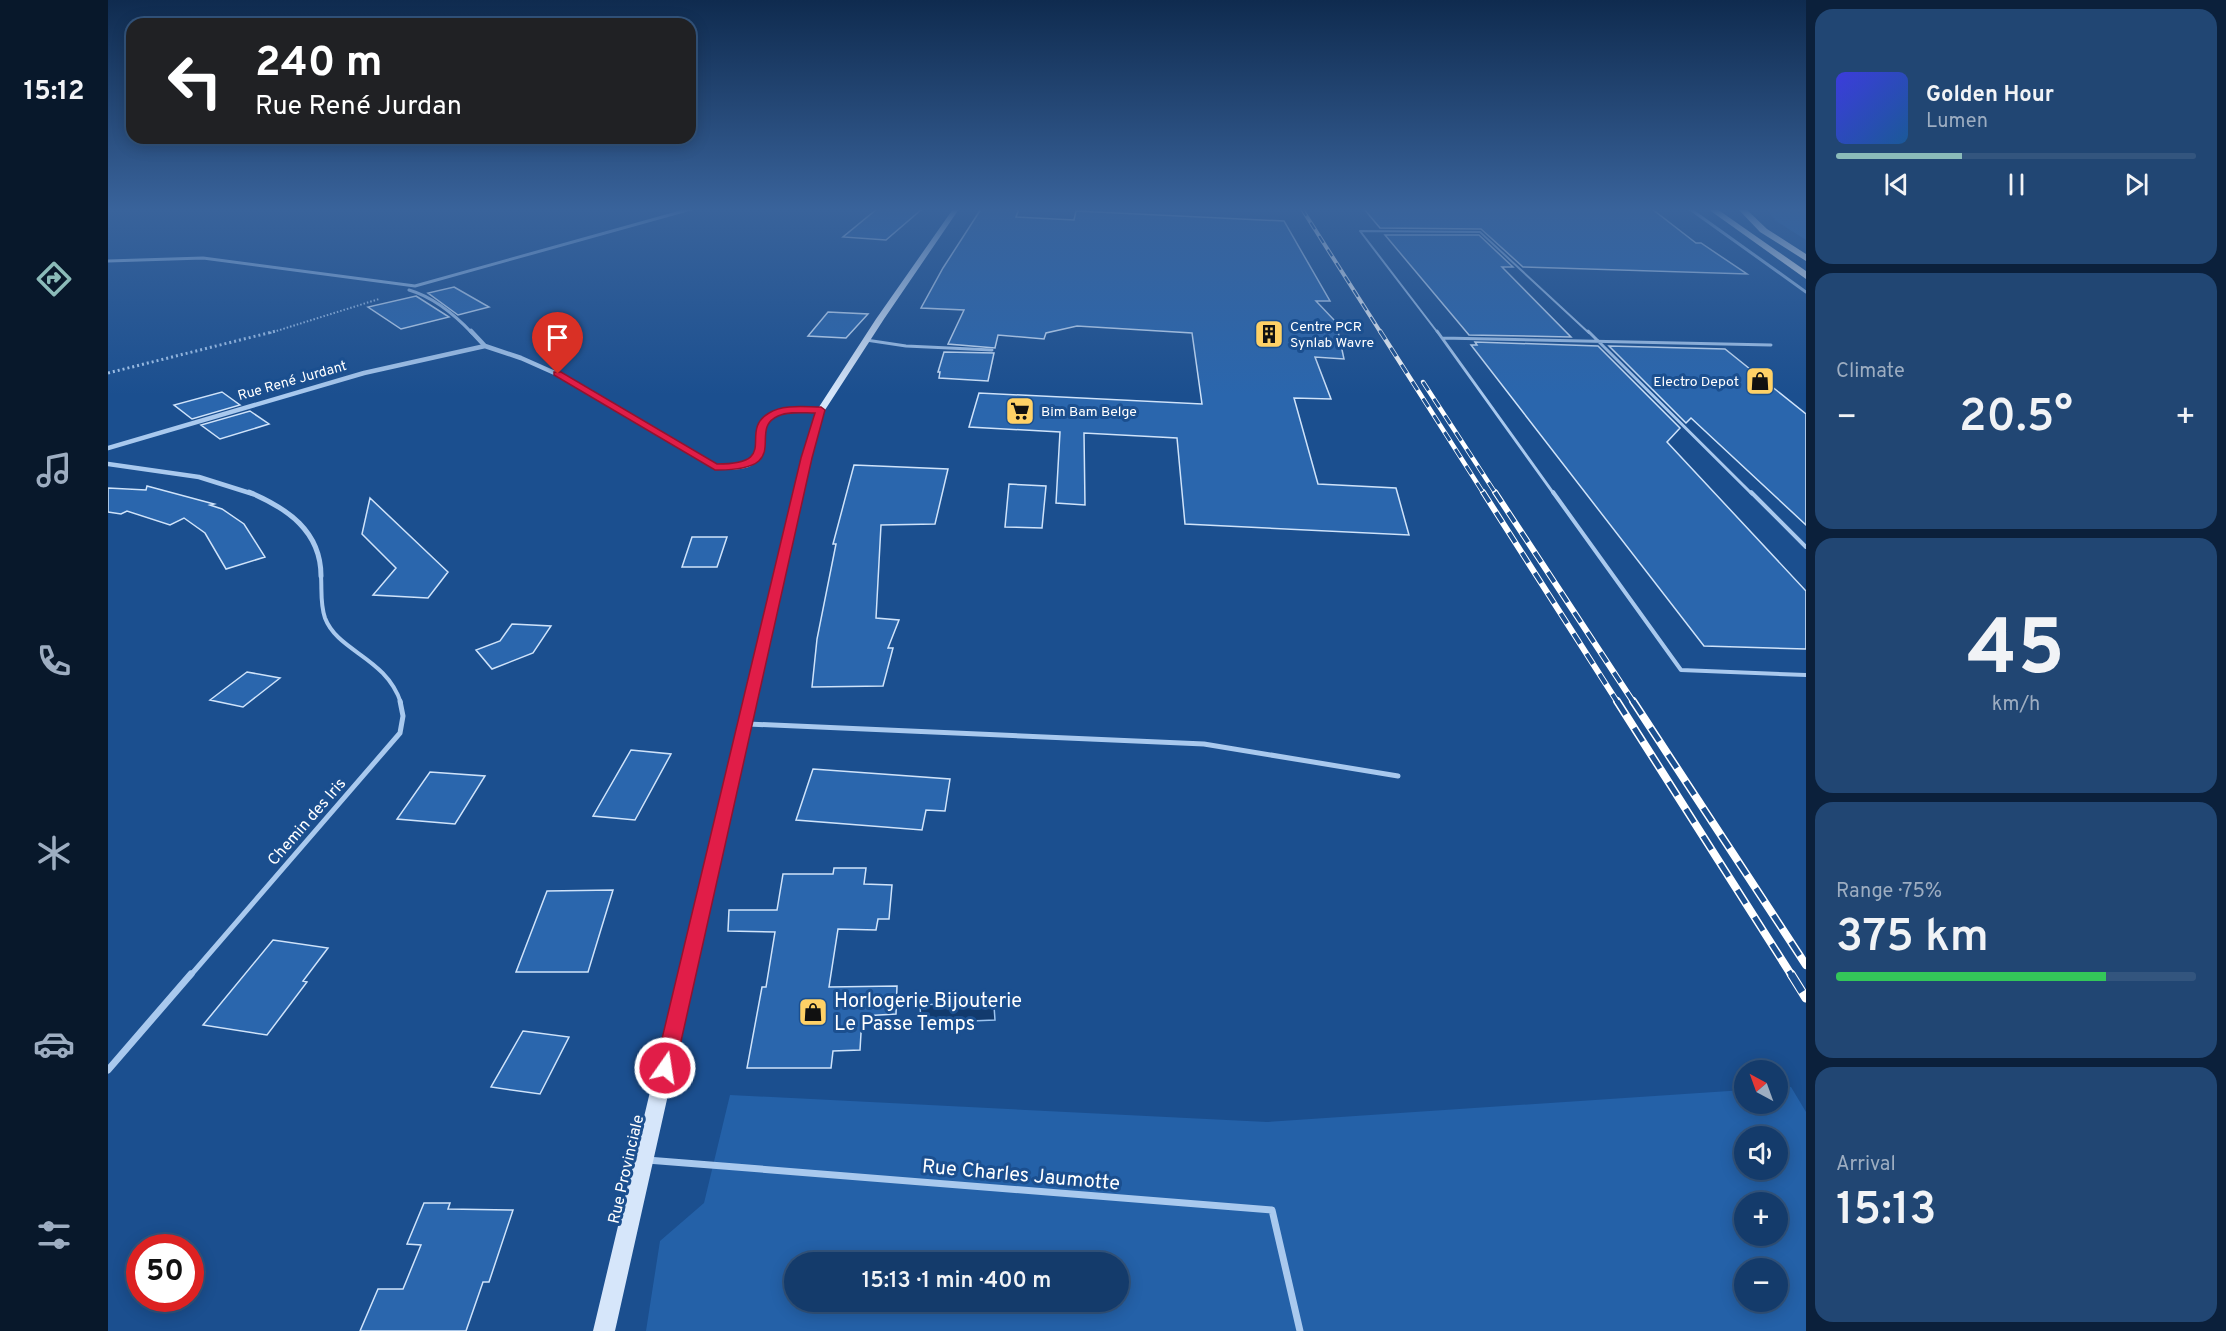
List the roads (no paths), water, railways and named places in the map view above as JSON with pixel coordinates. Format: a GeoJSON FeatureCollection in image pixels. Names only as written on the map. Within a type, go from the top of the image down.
{"type":"FeatureCollection","features":[{"type":"Feature","properties":{"kind":"main road","name":"Rue Provinciale"},"geometry":{"type":"LineString","coordinates":[[604,1331],[806,458],[821,410],[914,271]]}},
{"type":"Feature","properties":{"kind":"street"},"geometry":{"type":"LineString","coordinates":[[302,271],[415,286]]}},
{"type":"Feature","properties":{"kind":"street"},"geometry":{"type":"LineString","coordinates":[[468,271],[415,286],[409,290],[456,316],[485,346],[558,374],[715,467],[740,467],[753,462],[760,454],[761,427],[771,415],[786,410],[821,410]]}},
{"type":"Feature","properties":{"kind":"street"},"geometry":{"type":"LineString","coordinates":[[1777,271],[1806,292]]}},
{"type":"Feature","properties":{"kind":"street","name":"Rue René Jurdant"},"geometry":{"type":"LineString","coordinates":[[108,448],[326,383],[485,346]]}},
{"type":"Feature","properties":{"kind":"street"},"geometry":{"type":"LineString","coordinates":[[108,464],[207,479],[247,491],[273,502],[296,519],[313,540],[319,554],[321,576]]}},
{"type":"Feature","properties":{"kind":"lane"},"geometry":{"type":"LineString","coordinates":[[1391,271],[1442,338],[1681,670],[1806,675]]}},
{"type":"Feature","properties":{"kind":"lane"},"geometry":{"type":"LineString","coordinates":[[1522,271],[1598,341],[1806,547]]}},
{"type":"Feature","properties":{"kind":"lane"},"geometry":{"type":"LineString","coordinates":[[1442,338],[1771,345]]}},
{"type":"Feature","properties":{"kind":"lane"},"geometry":{"type":"LineString","coordinates":[[866,340],[906,346],[992,350]]}},
{"type":"Feature","properties":{"kind":"lane","name":"Chemin des Iris"},"geometry":{"type":"LineString","coordinates":[[108,1070],[400,733],[403,721],[402,702],[387,674],[375,662],[340,638],[327,623],[324,614],[321,576]]}},
{"type":"Feature","properties":{"kind":"lane"},"geometry":{"type":"LineString","coordinates":[[745,724],[1204,744],[1398,776]]}},
{"type":"Feature","properties":{"kind":"lane","name":"Rue Charles Jaumotte"},"geometry":{"type":"LineString","coordinates":[[644,1160],[1272,1210],[1300,1331]]}},
{"type":"Feature","properties":{"kind":"railway"},"geometry":{"type":"LineString","coordinates":[[1342,271],[1381,333]]}},
{"type":"Feature","properties":{"kind":"railway"},"geometry":{"type":"LineString","coordinates":[[1380,331],[1484,494]]}},
{"type":"Feature","properties":{"kind":"railway"},"geometry":{"type":"LineString","coordinates":[[1423,382],[1496,494]]}},
{"type":"Feature","properties":{"kind":"railway"},"geometry":{"type":"LineString","coordinates":[[1483,492],[1618,703]]}},
{"type":"Feature","properties":{"kind":"railway"},"geometry":{"type":"LineString","coordinates":[[1495,492],[1634,703]]}},
{"type":"Feature","properties":{"kind":"railway"},"geometry":{"type":"LineString","coordinates":[[1617,701],[1792,976]]}},
{"type":"Feature","properties":{"kind":"railway"},"geometry":{"type":"LineString","coordinates":[[1633,701],[1806,965]]}},
{"type":"Feature","properties":{"kind":"railway"},"geometry":{"type":"LineString","coordinates":[[1791,974],[1806,998]]}},
{"type":"Feature","properties":{"kind":"place","name":"Centre PCR Synlab Wavre"},"geometry":{"type":"Point","coordinates":[1269,334]}},
{"type":"Feature","properties":{"kind":"place","name":"Electro Depot"},"geometry":{"type":"Point","coordinates":[1760,381]}},
{"type":"Feature","properties":{"kind":"place","name":"Bim Bam Belge"},"geometry":{"type":"Point","coordinates":[1020,411]}},
{"type":"Feature","properties":{"kind":"place","name":"Horlogerie Bijouterie Le Passe Temps"},"geometry":{"type":"Point","coordinates":[813,1012]}}]}
